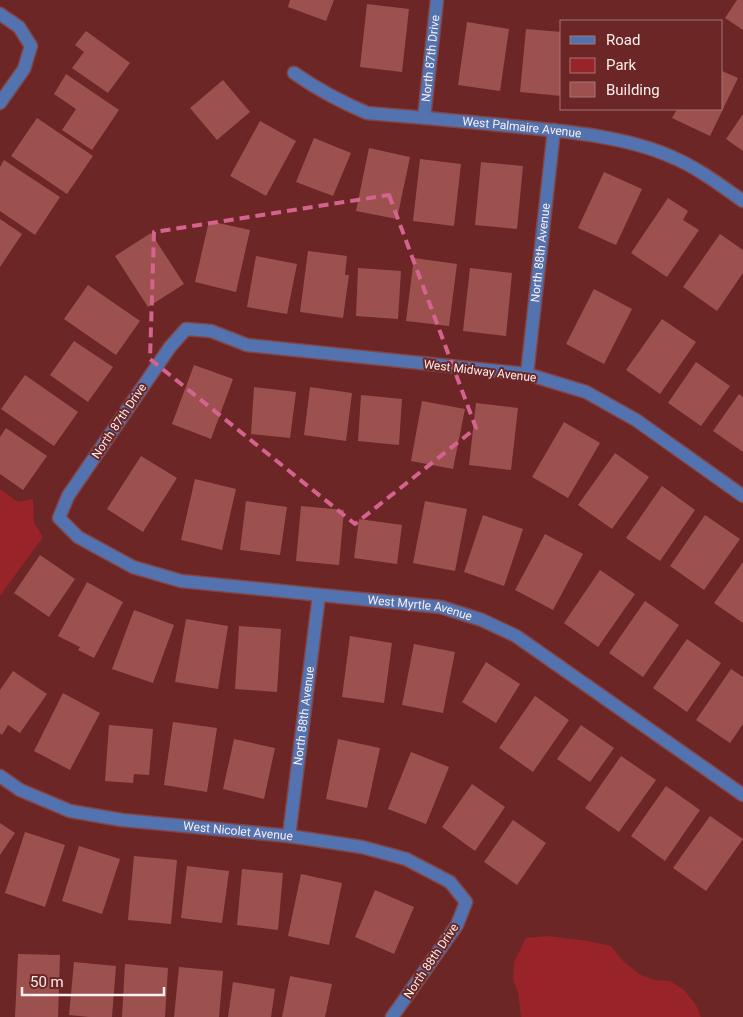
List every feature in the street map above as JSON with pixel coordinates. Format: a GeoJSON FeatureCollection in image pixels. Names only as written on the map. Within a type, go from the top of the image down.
{"type":"FeatureCollection","features":[{"type":"Feature","properties":{"kind":"street","name":"North 87th Drive"},"geometry":{"type":"LineString","coordinates":[[424,118],[437,0]]}},
{"type":"Feature","properties":{"kind":"street"},"geometry":{"type":"LineString","coordinates":[[0,14],[20,27],[31,46],[24,69],[0,103]]}},
{"type":"Feature","properties":{"kind":"street","name":"West Palmaire Avenue"},"geometry":{"type":"LineString","coordinates":[[294,73],[343,103],[367,113],[554,130],[620,140],[645,147],[672,157],[697,170],[743,201]]}},
{"type":"Feature","properties":{"kind":"street","name":"North 88th Avenue"},"geometry":{"type":"LineString","coordinates":[[527,374],[554,130]]}},
{"type":"Feature","properties":{"kind":"street","name":"North 87th Drive"},"geometry":{"type":"LineString","coordinates":[[59,518],[68,496],[170,346],[186,329]]}},
{"type":"Feature","properties":{"kind":"street","name":"West Midway Avenue"},"geometry":{"type":"LineString","coordinates":[[186,329],[211,331],[247,345],[527,374],[586,392],[636,420],[743,496]]}},
{"type":"Feature","properties":{"kind":"street","name":"West Myrtle Avenue"},"geometry":{"type":"LineString","coordinates":[[59,518],[78,537],[134,567],[181,581],[441,607],[482,620],[516,636],[743,795]]}},
{"type":"Feature","properties":{"kind":"street","name":"North 88th Avenue"},"geometry":{"type":"LineString","coordinates":[[289,836],[319,595]]}},
{"type":"Feature","properties":{"kind":"street","name":"West Nicolet Avenue"},"geometry":{"type":"LineString","coordinates":[[0,776],[20,790],[70,811],[122,820],[289,836],[362,846],[406,859],[450,882],[466,902]]}},
{"type":"Feature","properties":{"kind":"street","name":"North 88th Drive"},"geometry":{"type":"LineString","coordinates":[[392,1017],[457,925],[466,902]]}},
{"type":"Feature","properties":{"kind":"highlighted area"},"geometry":{"type":"Polygon","coordinates":[[[389,195],[476,428],[355,524],[150,359],[154,232],[389,195]]]}},
{"type":"Feature","properties":{"kind":"green space"},"geometry":{"type":"Polygon","coordinates":[[[0,489],[18,502],[33,499],[34,522],[43,537],[0,596],[0,489]]]}},
{"type":"Feature","properties":{"kind":"green space"},"geometry":{"type":"Polygon","coordinates":[[[548,936],[611,946],[623,961],[641,975],[655,980],[670,981],[684,990],[696,1005],[701,1017],[521,1017],[518,992],[513,980],[514,962],[526,938],[548,936]]]}},
{"type":"Feature","properties":{"kind":"building"},"geometry":{"type":"Polygon","coordinates":[[[290,0],[334,0],[326,21],[288,7],[290,0]]]}},
{"type":"Feature","properties":{"kind":"building"},"geometry":{"type":"Polygon","coordinates":[[[737,0],[743,0],[743,30],[725,18],[737,0]]]}},
{"type":"Feature","properties":{"kind":"building"},"geometry":{"type":"Polygon","coordinates":[[[367,4],[409,9],[402,72],[360,67],[367,4]]]}},
{"type":"Feature","properties":{"kind":"building"},"geometry":{"type":"Polygon","coordinates":[[[467,22],[509,29],[500,91],[458,85],[467,22]]]}},
{"type":"Feature","properties":{"kind":"building"},"geometry":{"type":"Polygon","coordinates":[[[526,29],[560,32],[560,96],[520,92],[526,29]]]}},
{"type":"Feature","properties":{"kind":"building"},"geometry":{"type":"Polygon","coordinates":[[[86,31],[130,63],[108,93],[72,68],[84,52],[75,45],[86,31]]]}},
{"type":"Feature","properties":{"kind":"building"},"geometry":{"type":"Polygon","coordinates":[[[723,71],[738,78],[723,109],[723,71]]]}},
{"type":"Feature","properties":{"kind":"building"},"geometry":{"type":"Polygon","coordinates":[[[66,74],[119,110],[92,150],[62,130],[76,109],[54,94],[66,74]]]}},
{"type":"Feature","properties":{"kind":"building"},"geometry":{"type":"Polygon","coordinates":[[[223,80],[250,112],[217,140],[190,108],[223,80]]]}},
{"type":"Feature","properties":{"kind":"building"},"geometry":{"type":"Polygon","coordinates":[[[676,110],[723,110],[710,136],[672,118],[676,110]]]}},
{"type":"Feature","properties":{"kind":"building"},"geometry":{"type":"Polygon","coordinates":[[[743,114],[743,151],[726,139],[743,114]]]}},
{"type":"Feature","properties":{"kind":"building"},"geometry":{"type":"Polygon","coordinates":[[[37,118],[93,156],[67,194],[11,156],[37,118]]]}},
{"type":"Feature","properties":{"kind":"building"},"geometry":{"type":"Polygon","coordinates":[[[260,121],[296,141],[266,196],[230,176],[260,121]]]}},
{"type":"Feature","properties":{"kind":"building"},"geometry":{"type":"Polygon","coordinates":[[[314,138],[351,153],[333,196],[296,182],[314,138]]]}},
{"type":"Feature","properties":{"kind":"building"},"geometry":{"type":"Polygon","coordinates":[[[369,148],[410,157],[397,219],[356,211],[369,148]]]}},
{"type":"Feature","properties":{"kind":"building"},"geometry":{"type":"Polygon","coordinates":[[[420,159],[461,164],[454,226],[413,221],[420,159]]]}},
{"type":"Feature","properties":{"kind":"building"},"geometry":{"type":"Polygon","coordinates":[[[4,160],[60,197],[35,235],[0,211],[0,167],[4,160]]]}},
{"type":"Feature","properties":{"kind":"building"},"geometry":{"type":"Polygon","coordinates":[[[481,162],[523,166],[517,229],[475,225],[481,162]]]}},
{"type":"Feature","properties":{"kind":"building"},"geometry":{"type":"Polygon","coordinates":[[[604,172],[642,189],[616,245],[578,228],[604,172]]]}},
{"type":"Feature","properties":{"kind":"building"},"geometry":{"type":"Polygon","coordinates":[[[668,198],[688,211],[683,220],[699,230],[667,277],[631,253],[668,198]]]}},
{"type":"Feature","properties":{"kind":"building"},"geometry":{"type":"Polygon","coordinates":[[[0,219],[22,234],[0,267],[0,219]]]}},
{"type":"Feature","properties":{"kind":"building"},"geometry":{"type":"Polygon","coordinates":[[[209,221],[250,230],[236,292],[195,282],[209,221]]]}},
{"type":"Feature","properties":{"kind":"building"},"geometry":{"type":"Polygon","coordinates":[[[151,233],[184,284],[148,307],[115,256],[151,233]]]}},
{"type":"Feature","properties":{"kind":"building"},"geometry":{"type":"Polygon","coordinates":[[[720,234],[743,250],[743,273],[717,311],[683,287],[720,234]]]}},
{"type":"Feature","properties":{"kind":"building"},"geometry":{"type":"Polygon","coordinates":[[[308,251],[347,256],[345,275],[349,275],[343,318],[300,312],[308,251]]]}},
{"type":"Feature","properties":{"kind":"building"},"geometry":{"type":"Polygon","coordinates":[[[256,256],[297,264],[287,314],[247,307],[256,256]]]}},
{"type":"Feature","properties":{"kind":"building"},"geometry":{"type":"Polygon","coordinates":[[[414,258],[457,264],[449,326],[406,321],[414,258]]]}},
{"type":"Feature","properties":{"kind":"building"},"geometry":{"type":"Polygon","coordinates":[[[358,268],[401,271],[398,319],[356,316],[358,268]]]}},
{"type":"Feature","properties":{"kind":"building"},"geometry":{"type":"Polygon","coordinates":[[[470,268],[512,273],[506,336],[463,331],[470,268]]]}},
{"type":"Feature","properties":{"kind":"building"},"geometry":{"type":"Polygon","coordinates":[[[88,285],[140,321],[116,355],[64,319],[88,285]]]}},
{"type":"Feature","properties":{"kind":"building"},"geometry":{"type":"Polygon","coordinates":[[[594,289],[632,309],[604,364],[566,344],[594,289]]]}},
{"type":"Feature","properties":{"kind":"building"},"geometry":{"type":"Polygon","coordinates":[[[662,319],[696,342],[660,394],[626,370],[662,319]]]}},
{"type":"Feature","properties":{"kind":"building"},"geometry":{"type":"Polygon","coordinates":[[[74,341],[113,367],[88,402],[50,375],[74,341]]]}},
{"type":"Feature","properties":{"kind":"building"},"geometry":{"type":"Polygon","coordinates":[[[696,362],[730,386],[701,426],[668,403],[696,362]]]}},
{"type":"Feature","properties":{"kind":"building"},"geometry":{"type":"Polygon","coordinates":[[[194,365],[233,379],[211,439],[172,424],[194,365]]]}},
{"type":"Feature","properties":{"kind":"building"},"geometry":{"type":"Polygon","coordinates":[[[25,375],[78,412],[54,446],[1,409],[25,375]]]}},
{"type":"Feature","properties":{"kind":"building"},"geometry":{"type":"Polygon","coordinates":[[[254,387],[296,392],[290,438],[251,434],[254,387]]]}},
{"type":"Feature","properties":{"kind":"building"},"geometry":{"type":"Polygon","coordinates":[[[310,387],[352,393],[346,441],[304,435],[310,387]]]}},
{"type":"Feature","properties":{"kind":"building"},"geometry":{"type":"Polygon","coordinates":[[[739,394],[743,397],[743,452],[713,431],[739,394]]]}},
{"type":"Feature","properties":{"kind":"building"},"geometry":{"type":"Polygon","coordinates":[[[361,395],[402,399],[399,445],[358,441],[361,395]]]}},
{"type":"Feature","properties":{"kind":"building"},"geometry":{"type":"Polygon","coordinates":[[[422,401],[465,409],[453,469],[411,461],[422,401]]]}},
{"type":"Feature","properties":{"kind":"building"},"geometry":{"type":"Polygon","coordinates":[[[476,403],[518,408],[511,470],[469,465],[476,403]]]}},
{"type":"Feature","properties":{"kind":"building"},"geometry":{"type":"Polygon","coordinates":[[[564,422],[600,443],[568,498],[532,477],[564,422]]]}},
{"type":"Feature","properties":{"kind":"building"},"geometry":{"type":"Polygon","coordinates":[[[6,428],[47,456],[23,490],[0,474],[0,437],[6,428]]]}},
{"type":"Feature","properties":{"kind":"building"},"geometry":{"type":"Polygon","coordinates":[[[615,453],[649,477],[612,529],[578,505],[615,453]]]}},
{"type":"Feature","properties":{"kind":"building"},"geometry":{"type":"Polygon","coordinates":[[[141,456],[177,478],[143,532],[107,509],[141,456]]]}},
{"type":"Feature","properties":{"kind":"building"},"geometry":{"type":"Polygon","coordinates":[[[195,479],[236,489],[222,550],[181,540],[195,479]]]}},
{"type":"Feature","properties":{"kind":"building"},"geometry":{"type":"Polygon","coordinates":[[[662,486],[695,510],[660,561],[626,538],[662,486]]]}},
{"type":"Feature","properties":{"kind":"building"},"geometry":{"type":"Polygon","coordinates":[[[246,501],[287,507],[280,555],[240,550],[246,501]]]}},
{"type":"Feature","properties":{"kind":"building"},"geometry":{"type":"Polygon","coordinates":[[[425,501],[467,509],[455,571],[413,563],[425,501]]]}},
{"type":"Feature","properties":{"kind":"building"},"geometry":{"type":"Polygon","coordinates":[[[301,506],[344,510],[339,565],[296,561],[301,506]]]}},
{"type":"Feature","properties":{"kind":"building"},"geometry":{"type":"Polygon","coordinates":[[[483,515],[523,529],[504,586],[464,572],[483,515]]]}},
{"type":"Feature","properties":{"kind":"building"},"geometry":{"type":"Polygon","coordinates":[[[705,515],[740,539],[704,590],[670,566],[705,515]]]}},
{"type":"Feature","properties":{"kind":"building"},"geometry":{"type":"Polygon","coordinates":[[[359,519],[402,525],[397,564],[354,558],[359,519]]]}},
{"type":"Feature","properties":{"kind":"building"},"geometry":{"type":"Polygon","coordinates":[[[545,534],[583,554],[553,610],[515,590],[545,534]]]}},
{"type":"Feature","properties":{"kind":"building"},"geometry":{"type":"Polygon","coordinates":[[[40,555],[75,579],[49,617],[14,593],[40,555]]]}},
{"type":"Feature","properties":{"kind":"building"},"geometry":{"type":"Polygon","coordinates":[[[743,562],[743,623],[714,603],[743,562]]]}},
{"type":"Feature","properties":{"kind":"building"},"geometry":{"type":"Polygon","coordinates":[[[600,570],[635,594],[598,647],[564,623],[600,570]]]}},
{"type":"Feature","properties":{"kind":"building"},"geometry":{"type":"Polygon","coordinates":[[[87,582],[123,602],[94,658],[78,650],[80,647],[58,636],[87,582]]]}},
{"type":"Feature","properties":{"kind":"building"},"geometry":{"type":"Polygon","coordinates":[[[645,601],[679,625],[643,677],[609,653],[645,601]]]}},
{"type":"Feature","properties":{"kind":"building"},"geometry":{"type":"Polygon","coordinates":[[[134,610],[174,625],[153,683],[112,669],[134,610]]]}},
{"type":"Feature","properties":{"kind":"building"},"geometry":{"type":"Polygon","coordinates":[[[186,619],[228,626],[218,689],[175,682],[186,619]]]}},
{"type":"Feature","properties":{"kind":"building"},"geometry":{"type":"Polygon","coordinates":[[[239,626],[281,629],[277,692],[235,689],[239,626]]]}},
{"type":"Feature","properties":{"kind":"building"},"geometry":{"type":"Polygon","coordinates":[[[350,636],[392,643],[384,703],[342,697],[350,636]]]}},
{"type":"Feature","properties":{"kind":"building"},"geometry":{"type":"Polygon","coordinates":[[[687,639],[721,663],[687,712],[653,688],[687,639]]]}},
{"type":"Feature","properties":{"kind":"building"},"geometry":{"type":"Polygon","coordinates":[[[414,644],[455,652],[443,713],[402,705],[414,644]]]}},
{"type":"Feature","properties":{"kind":"building"},"geometry":{"type":"Polygon","coordinates":[[[486,662],[520,684],[496,723],[462,702],[486,662]]]}},
{"type":"Feature","properties":{"kind":"building"},"geometry":{"type":"Polygon","coordinates":[[[731,669],[743,677],[743,724],[730,743],[696,720],[731,669]]]}},
{"type":"Feature","properties":{"kind":"building"},"geometry":{"type":"Polygon","coordinates":[[[13,671],[47,694],[20,733],[8,725],[2,735],[0,733],[0,690],[13,671]]]}},
{"type":"Feature","properties":{"kind":"building"},"geometry":{"type":"Polygon","coordinates":[[[63,693],[100,713],[70,770],[34,751],[63,693]]]}},
{"type":"Feature","properties":{"kind":"building"},"geometry":{"type":"Polygon","coordinates":[[[535,696],[569,720],[533,772],[499,748],[535,696]]]}},
{"type":"Feature","properties":{"kind":"building"},"geometry":{"type":"Polygon","coordinates":[[[173,722],[217,728],[207,792],[164,785],[173,722]]]}},
{"type":"Feature","properties":{"kind":"building"},"geometry":{"type":"Polygon","coordinates":[[[109,725],[153,729],[149,775],[134,774],[133,783],[105,781],[109,725]]]}},
{"type":"Feature","properties":{"kind":"building"},"geometry":{"type":"Polygon","coordinates":[[[581,725],[614,748],[590,782],[557,759],[581,725]]]}},
{"type":"Feature","properties":{"kind":"building"},"geometry":{"type":"Polygon","coordinates":[[[234,739],[275,748],[264,799],[223,789],[234,739]]]}},
{"type":"Feature","properties":{"kind":"building"},"geometry":{"type":"Polygon","coordinates":[[[338,739],[380,748],[367,808],[326,799],[338,739]]]}},
{"type":"Feature","properties":{"kind":"building"},"geometry":{"type":"Polygon","coordinates":[[[411,752],[449,767],[426,824],[388,809],[411,752]]]}},
{"type":"Feature","properties":{"kind":"building"},"geometry":{"type":"Polygon","coordinates":[[[621,756],[656,780],[619,832],[585,808],[621,756]]]}},
{"type":"Feature","properties":{"kind":"building"},"geometry":{"type":"Polygon","coordinates":[[[472,784],[505,807],[475,851],[442,827],[472,784]]]}},
{"type":"Feature","properties":{"kind":"building"},"geometry":{"type":"Polygon","coordinates":[[[666,786],[700,810],[665,861],[631,836],[666,786]]]}},
{"type":"Feature","properties":{"kind":"building"},"geometry":{"type":"Polygon","coordinates":[[[710,816],[743,839],[706,891],[673,868],[710,816]]]}},
{"type":"Feature","properties":{"kind":"building"},"geometry":{"type":"Polygon","coordinates":[[[513,820],[546,843],[517,885],[484,862],[513,820]]]}},
{"type":"Feature","properties":{"kind":"building"},"geometry":{"type":"Polygon","coordinates":[[[0,823],[15,833],[0,855],[0,823]]]}},
{"type":"Feature","properties":{"kind":"building"},"geometry":{"type":"Polygon","coordinates":[[[25,832],[65,845],[45,907],[5,893],[25,832]]]}},
{"type":"Feature","properties":{"kind":"building"},"geometry":{"type":"Polygon","coordinates":[[[79,846],[120,859],[102,914],[62,901],[79,846]]]}},
{"type":"Feature","properties":{"kind":"building"},"geometry":{"type":"Polygon","coordinates":[[[134,856],[177,860],[171,924],[128,920],[134,856]]]}},
{"type":"Feature","properties":{"kind":"building"},"geometry":{"type":"Polygon","coordinates":[[[187,866],[229,871],[222,923],[181,918],[187,866]]]}},
{"type":"Feature","properties":{"kind":"building"},"geometry":{"type":"Polygon","coordinates":[[[242,869],[283,873],[278,930],[237,925],[242,869]]]}},
{"type":"Feature","properties":{"kind":"building"},"geometry":{"type":"Polygon","coordinates":[[[301,874],[342,883],[329,945],[288,936],[301,874]]]}},
{"type":"Feature","properties":{"kind":"building"},"geometry":{"type":"Polygon","coordinates":[[[375,890],[414,907],[394,954],[355,937],[375,890]]]}},
{"type":"Feature","properties":{"kind":"building"},"geometry":{"type":"Polygon","coordinates":[[[18,954],[60,955],[58,1017],[15,1017],[18,954]]]}},
{"type":"Feature","properties":{"kind":"building"},"geometry":{"type":"Polygon","coordinates":[[[74,962],[116,966],[112,1017],[69,1015],[74,962]]]}},
{"type":"Feature","properties":{"kind":"building"},"geometry":{"type":"Polygon","coordinates":[[[125,964],[168,968],[165,1017],[122,1017],[125,964]]]}},
{"type":"Feature","properties":{"kind":"building"},"geometry":{"type":"Polygon","coordinates":[[[179,967],[223,971],[219,1017],[174,1017],[179,967]]]}},
{"type":"Feature","properties":{"kind":"building"},"geometry":{"type":"Polygon","coordinates":[[[290,976],[332,984],[325,1017],[282,1017],[290,976]]]}},
{"type":"Feature","properties":{"kind":"building"},"geometry":{"type":"Polygon","coordinates":[[[233,982],[275,989],[271,1017],[228,1017],[233,982]]]}}]}
